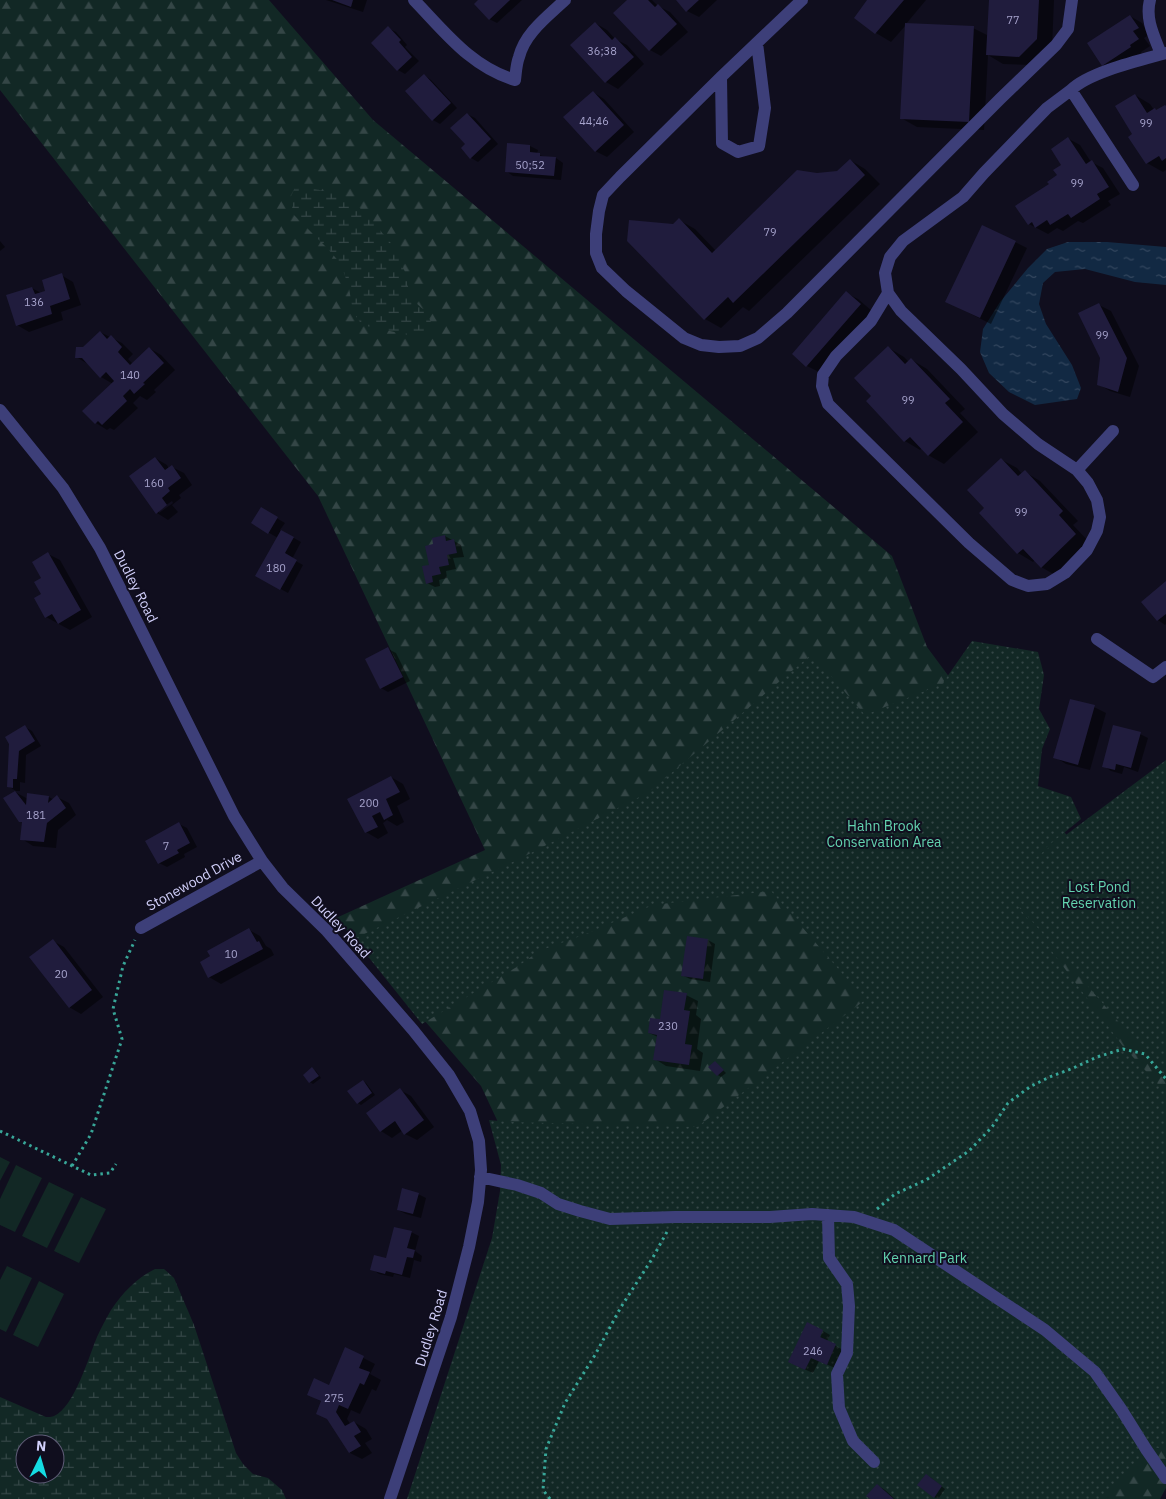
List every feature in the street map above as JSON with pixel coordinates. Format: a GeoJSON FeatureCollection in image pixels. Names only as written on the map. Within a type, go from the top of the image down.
{"type":"FeatureCollection","features":[{"type":"Feature","properties":{"kind":"street"},"geometry":{"type":"LineString","coordinates":[[414,0],[474,60],[493,72],[515,80],[518,57],[527,38],[565,0]]}},
{"type":"Feature","properties":{"kind":"street"},"geometry":{"type":"LineString","coordinates":[[802,0],[620,177],[604,195],[599,211],[596,254],[602,268],[626,291],[684,338],[701,345],[719,347],[740,346],[758,338],[787,313],[1056,45],[1068,29],[1072,0]]}},
{"type":"Feature","properties":{"kind":"street"},"geometry":{"type":"LineString","coordinates":[[888,293],[871,321],[836,356],[823,375],[822,386],[828,404],[969,543],[1012,580],[1028,586],[1047,584],[1065,573],[1087,550],[1097,531],[1100,517],[1098,500],[1088,483],[1077,470],[1038,444],[1003,414],[961,369],[901,311],[888,293],[885,273],[890,257],[903,241],[963,197],[1047,108],[1077,84],[1112,69],[1164,54],[1150,26],[1148,15],[1150,0]]}},
{"type":"Feature","properties":{"kind":"street"},"geometry":{"type":"LineString","coordinates":[[721,77],[722,143],[738,152],[759,146],[765,108],[757,43]]}},
{"type":"Feature","properties":{"kind":"street"},"geometry":{"type":"LineString","coordinates":[[1071,90],[1134,185]]}},
{"type":"Feature","properties":{"kind":"street","name":"Dudley Road"},"geometry":{"type":"LineString","coordinates":[[0,410],[63,488],[100,548],[230,809],[262,861],[283,888],[333,938],[413,1030],[449,1075],[470,1111],[478,1140],[480,1177],[478,1202],[469,1247],[451,1318],[390,1499]]}},
{"type":"Feature","properties":{"kind":"street"},"geometry":{"type":"LineString","coordinates":[[1077,470],[1113,431]]}},
{"type":"Feature","properties":{"kind":"street"},"geometry":{"type":"LineString","coordinates":[[1097,638],[1153,677],[1166,667]]}},
{"type":"Feature","properties":{"kind":"street","name":"Stonewood Drive"},"geometry":{"type":"LineString","coordinates":[[140,928],[262,861]]}},
{"type":"Feature","properties":{"kind":"street"},"geometry":{"type":"LineString","coordinates":[[480,1177],[517,1185],[541,1193],[558,1204],[610,1219],[770,1217],[812,1214],[854,1217],[894,1230],[1045,1330],[1095,1372],[1166,1478]]}},
{"type":"Feature","properties":{"kind":"street"},"geometry":{"type":"LineString","coordinates":[[828,1215],[829,1258],[847,1284],[847,1353],[837,1374],[839,1408],[853,1441],[874,1462]]}},
{"type":"Feature","properties":{"kind":"path"},"geometry":{"type":"LineString","coordinates":[[72,1166],[91,1134],[122,1039],[113,1009],[123,966],[140,928]]}},
{"type":"Feature","properties":{"kind":"path"},"geometry":{"type":"LineString","coordinates":[[862,1220],[895,1194],[926,1180],[969,1151],[992,1127],[1008,1103],[1032,1086],[1052,1076],[1097,1057],[1123,1049],[1145,1054],[1166,1079]]}},
{"type":"Feature","properties":{"kind":"path"},"geometry":{"type":"LineString","coordinates":[[0,1131],[91,1175],[110,1173],[116,1164]]}},
{"type":"Feature","properties":{"kind":"path"},"geometry":{"type":"LineString","coordinates":[[550,1499],[543,1490],[546,1449],[565,1403],[595,1355],[621,1307],[652,1259],[675,1217]]}},
{"type":"Feature","properties":{"kind":"green space"},"geometry":{"type":"Polygon","coordinates":[[[0,0],[269,0],[373,120],[892,556],[927,647],[1074,845],[1166,771],[1166,1488],[1160,1499],[418,1499],[519,1167],[481,1086],[336,918],[485,850],[318,496],[0,90],[0,0]]]}},
{"type":"Feature","properties":{"kind":"green space"},"geometry":{"type":"Polygon","coordinates":[[[306,187],[337,194],[355,203],[395,248],[405,272],[409,291],[415,302],[426,312],[433,326],[426,336],[413,336],[362,325],[353,312],[349,288],[341,264],[294,215],[290,198],[295,188],[306,187]]]}},
{"type":"Feature","properties":{"kind":"green space","name":"Kennard Park"},"geometry":{"type":"Polygon","coordinates":[[[972,641],[1038,652],[1044,675],[1039,709],[1050,729],[1042,749],[1038,786],[1071,797],[1081,819],[1011,876],[1166,760],[1166,1077],[1012,898],[1122,1045],[1166,1093],[1166,1449],[1151,1447],[1099,1499],[407,1499],[492,1238],[500,1191],[501,1165],[489,1120],[697,1127],[865,1000],[771,891],[653,905],[586,934],[539,951],[520,965],[422,1024],[354,939],[527,855],[649,792],[812,654],[865,715],[942,684],[972,641]]]}},
{"type":"Feature","properties":{"kind":"green space"},"geometry":{"type":"Polygon","coordinates":[[[0,1157],[10,1162],[0,1181],[0,1157]]]}},
{"type":"Feature","properties":{"kind":"green space"},"geometry":{"type":"Polygon","coordinates":[[[16,1165],[42,1178],[15,1232],[0,1225],[0,1199],[16,1165]]]}},
{"type":"Feature","properties":{"kind":"green space"},"geometry":{"type":"Polygon","coordinates":[[[49,1182],[74,1194],[47,1248],[22,1236],[49,1182]]]}},
{"type":"Feature","properties":{"kind":"green space"},"geometry":{"type":"Polygon","coordinates":[[[81,1197],[106,1209],[79,1263],[54,1251],[81,1197]]]}},
{"type":"Feature","properties":{"kind":"green space"},"geometry":{"type":"Polygon","coordinates":[[[7,1266],[32,1278],[6,1332],[0,1329],[0,1280],[7,1266]]]}},
{"type":"Feature","properties":{"kind":"green space"},"geometry":{"type":"Polygon","coordinates":[[[155,1269],[164,1269],[174,1278],[194,1325],[236,1453],[253,1474],[268,1478],[282,1490],[286,1499],[0,1499],[0,1397],[46,1417],[53,1416],[61,1411],[74,1392],[97,1337],[111,1310],[120,1297],[142,1277],[155,1269]]]}},
{"type":"Feature","properties":{"kind":"green space"},"geometry":{"type":"Polygon","coordinates":[[[39,1281],[64,1294],[38,1347],[13,1335],[39,1281]]]}},
{"type":"Feature","properties":{"kind":"water"},"geometry":{"type":"Polygon","coordinates":[[[1068,242],[1107,242],[1166,247],[1166,285],[1135,282],[1085,269],[1055,272],[1043,283],[1039,304],[1046,324],[1072,365],[1081,388],[1077,399],[1035,405],[1009,392],[989,373],[980,352],[983,329],[1000,302],[1028,268],[1047,249],[1068,242]]]}},
{"type":"Feature","properties":{"kind":"building"},"geometry":{"type":"Polygon","coordinates":[[[332,0],[353,0],[351,7],[332,0]]]}},
{"type":"Feature","properties":{"kind":"building"},"geometry":{"type":"Polygon","coordinates":[[[478,0],[510,0],[489,20],[474,4],[478,0]]]}},
{"type":"Feature","properties":{"kind":"building"},"geometry":{"type":"Polygon","coordinates":[[[627,0],[648,0],[655,7],[658,4],[677,24],[649,51],[613,13],[627,0]]]}},
{"type":"Feature","properties":{"kind":"building"},"geometry":{"type":"Polygon","coordinates":[[[676,0],[699,0],[686,12],[676,0]]]}},
{"type":"Feature","properties":{"kind":"building"},"geometry":{"type":"Polygon","coordinates":[[[867,0],[904,0],[875,34],[854,18],[867,0]]]}},
{"type":"Feature","properties":{"kind":"building"},"geometry":{"type":"Polygon","coordinates":[[[989,0],[1039,0],[1037,39],[1019,57],[986,55],[989,0]]]}},
{"type":"Feature","properties":{"kind":"building"},"geometry":{"type":"Polygon","coordinates":[[[1130,15],[1139,28],[1133,31],[1139,39],[1130,45],[1131,47],[1102,66],[1087,43],[1130,15]]]}},
{"type":"Feature","properties":{"kind":"building"},"geometry":{"type":"Polygon","coordinates":[[[595,22],[612,40],[615,37],[634,57],[605,83],[570,45],[595,22]]]}},
{"type":"Feature","properties":{"kind":"building"},"geometry":{"type":"Polygon","coordinates":[[[905,23],[974,26],[969,122],[900,119],[905,23]]]}},
{"type":"Feature","properties":{"kind":"building"},"geometry":{"type":"Polygon","coordinates":[[[388,26],[401,40],[399,42],[412,57],[397,71],[371,43],[388,26]]]}},
{"type":"Feature","properties":{"kind":"building"},"geometry":{"type":"Polygon","coordinates":[[[424,74],[451,103],[432,121],[405,91],[424,74]]]}},
{"type":"Feature","properties":{"kind":"building"},"geometry":{"type":"Polygon","coordinates":[[[593,91],[624,125],[595,152],[563,117],[593,91]]]}},
{"type":"Feature","properties":{"kind":"building"},"geometry":{"type":"Polygon","coordinates":[[[1135,94],[1147,113],[1155,108],[1156,110],[1166,106],[1166,158],[1162,161],[1159,156],[1146,164],[1128,137],[1132,134],[1115,106],[1135,94]]]}},
{"type":"Feature","properties":{"kind":"building"},"geometry":{"type":"Polygon","coordinates":[[[467,113],[491,139],[470,159],[461,148],[465,144],[450,128],[467,113]]]}},
{"type":"Feature","properties":{"kind":"building"},"geometry":{"type":"Polygon","coordinates":[[[1068,137],[1086,164],[1092,160],[1109,187],[1097,194],[1100,199],[1071,218],[1068,214],[1050,225],[1047,220],[1035,228],[1032,222],[1028,225],[1015,206],[1049,184],[1047,182],[1057,175],[1053,170],[1061,165],[1051,149],[1068,137]]]}},
{"type":"Feature","properties":{"kind":"building"},"geometry":{"type":"Polygon","coordinates":[[[507,143],[530,145],[530,152],[540,153],[540,156],[556,157],[554,176],[505,172],[507,143]]]}},
{"type":"Feature","properties":{"kind":"building"},"geometry":{"type":"Polygon","coordinates":[[[850,159],[865,175],[733,303],[728,297],[704,320],[627,241],[629,220],[673,224],[679,218],[712,253],[797,170],[817,173],[837,171],[850,159]]]}},
{"type":"Feature","properties":{"kind":"building"},"geometry":{"type":"Polygon","coordinates":[[[982,225],[1016,241],[980,318],[945,302],[982,225]]]}},
{"type":"Feature","properties":{"kind":"building"},"geometry":{"type":"Polygon","coordinates":[[[62,273],[70,299],[50,306],[52,314],[16,326],[6,295],[32,287],[35,294],[45,291],[42,280],[62,273]]]}},
{"type":"Feature","properties":{"kind":"building"},"geometry":{"type":"Polygon","coordinates":[[[846,291],[861,304],[806,367],[792,354],[846,291]]]}},
{"type":"Feature","properties":{"kind":"building"},"geometry":{"type":"Polygon","coordinates":[[[1099,303],[1127,358],[1118,392],[1097,385],[1100,358],[1078,313],[1099,303]]]}},
{"type":"Feature","properties":{"kind":"building"},"geometry":{"type":"Polygon","coordinates":[[[100,331],[107,339],[111,335],[122,347],[118,352],[130,365],[149,347],[164,363],[134,394],[130,389],[123,396],[127,401],[102,425],[98,421],[95,424],[82,411],[114,381],[106,372],[100,378],[82,358],[75,358],[76,347],[83,347],[100,331]]]}},
{"type":"Feature","properties":{"kind":"building"},"geometry":{"type":"Polygon","coordinates":[[[888,346],[905,364],[911,358],[950,399],[945,403],[963,422],[928,456],[910,437],[904,442],[866,401],[871,396],[854,378],[888,346]]]}},
{"type":"Feature","properties":{"kind":"building"},"geometry":{"type":"Polygon","coordinates":[[[155,457],[165,470],[172,465],[181,478],[168,488],[170,491],[162,498],[167,505],[156,514],[129,476],[155,457]]]}},
{"type":"Feature","properties":{"kind":"building"},"geometry":{"type":"Polygon","coordinates":[[[1001,458],[1018,476],[1025,470],[1063,511],[1059,515],[1076,534],[1041,568],[1023,549],[1017,554],[979,513],[984,508],[967,490],[1001,458]]]}},
{"type":"Feature","properties":{"kind":"building"},"geometry":{"type":"Polygon","coordinates":[[[261,507],[278,517],[268,534],[251,523],[261,507]]]}},
{"type":"Feature","properties":{"kind":"building"},"geometry":{"type":"Polygon","coordinates":[[[281,530],[294,537],[285,553],[297,560],[280,590],[255,576],[281,530]]]}},
{"type":"Feature","properties":{"kind":"building"},"geometry":{"type":"Polygon","coordinates":[[[445,535],[446,541],[454,539],[457,553],[447,555],[449,565],[439,567],[441,574],[432,576],[433,582],[426,584],[422,566],[429,565],[425,546],[433,544],[432,538],[445,535]]]}},
{"type":"Feature","properties":{"kind":"building"},"geometry":{"type":"Polygon","coordinates":[[[48,552],[81,610],[58,624],[52,614],[45,618],[34,598],[41,594],[34,582],[41,578],[32,562],[48,552]]]}},
{"type":"Feature","properties":{"kind":"building"},"geometry":{"type":"Polygon","coordinates":[[[1166,581],[1166,614],[1157,621],[1141,602],[1166,581]]]}},
{"type":"Feature","properties":{"kind":"building"},"geometry":{"type":"Polygon","coordinates":[[[388,647],[403,677],[380,689],[365,659],[388,647]]]}},
{"type":"Feature","properties":{"kind":"building"},"geometry":{"type":"Polygon","coordinates":[[[1070,699],[1095,705],[1078,765],[1053,758],[1070,699]]]}},
{"type":"Feature","properties":{"kind":"building"},"geometry":{"type":"Polygon","coordinates":[[[25,725],[35,741],[19,751],[17,779],[13,779],[13,788],[7,787],[9,744],[5,737],[25,725]]]}},
{"type":"Feature","properties":{"kind":"building"},"geometry":{"type":"Polygon","coordinates":[[[1113,725],[1141,732],[1131,768],[1116,764],[1115,770],[1102,767],[1113,725]]]}},
{"type":"Feature","properties":{"kind":"building"},"geometry":{"type":"Polygon","coordinates":[[[391,776],[400,792],[386,799],[393,815],[384,820],[380,812],[372,816],[378,827],[365,833],[347,799],[391,776]]]}},
{"type":"Feature","properties":{"kind":"building"},"geometry":{"type":"Polygon","coordinates":[[[15,791],[26,805],[27,793],[49,796],[48,803],[57,795],[66,808],[47,823],[44,842],[20,840],[22,822],[19,822],[3,798],[15,791]]]}},
{"type":"Feature","properties":{"kind":"building"},"geometry":{"type":"Polygon","coordinates":[[[179,822],[190,843],[177,850],[179,853],[158,864],[145,841],[179,822]]]}},
{"type":"Feature","properties":{"kind":"building"},"geometry":{"type":"Polygon","coordinates":[[[249,928],[263,949],[208,978],[200,962],[210,956],[207,951],[249,928]]]}},
{"type":"Feature","properties":{"kind":"building"},"geometry":{"type":"Polygon","coordinates":[[[687,936],[708,939],[703,979],[681,976],[687,936]]]}},
{"type":"Feature","properties":{"kind":"building"},"geometry":{"type":"Polygon","coordinates":[[[53,939],[92,990],[69,1008],[29,957],[53,939]]]}},
{"type":"Feature","properties":{"kind":"building"},"geometry":{"type":"Polygon","coordinates":[[[664,990],[687,993],[684,1010],[690,1011],[685,1044],[692,1045],[689,1065],[653,1060],[657,1035],[648,1033],[650,1018],[660,1019],[664,990]]]}},
{"type":"Feature","properties":{"kind":"building"},"geometry":{"type":"Polygon","coordinates":[[[715,1061],[724,1070],[717,1076],[708,1067],[715,1061]]]}},
{"type":"Feature","properties":{"kind":"building"},"geometry":{"type":"Polygon","coordinates":[[[312,1067],[319,1076],[309,1083],[303,1075],[312,1067]]]}},
{"type":"Feature","properties":{"kind":"building"},"geometry":{"type":"Polygon","coordinates":[[[363,1080],[372,1093],[357,1104],[347,1091],[363,1080]]]}},
{"type":"Feature","properties":{"kind":"building"},"geometry":{"type":"Polygon","coordinates":[[[400,1088],[424,1120],[404,1135],[395,1121],[380,1132],[366,1113],[400,1088]]]}},
{"type":"Feature","properties":{"kind":"building"},"geometry":{"type":"Polygon","coordinates":[[[402,1188],[419,1193],[413,1214],[397,1210],[402,1188]]]}},
{"type":"Feature","properties":{"kind":"building"},"geometry":{"type":"Polygon","coordinates":[[[394,1227],[412,1231],[407,1248],[415,1250],[413,1258],[407,1257],[402,1275],[386,1271],[385,1274],[370,1270],[374,1255],[386,1258],[394,1227]]]}},
{"type":"Feature","properties":{"kind":"building"},"geometry":{"type":"Polygon","coordinates":[[[807,1322],[823,1330],[820,1337],[836,1344],[827,1365],[811,1358],[805,1370],[788,1362],[807,1322]]]}},
{"type":"Feature","properties":{"kind":"building"},"geometry":{"type":"Polygon","coordinates":[[[345,1347],[364,1356],[359,1368],[370,1372],[364,1385],[360,1383],[348,1409],[339,1405],[336,1412],[345,1426],[354,1421],[361,1432],[354,1436],[361,1446],[349,1453],[327,1419],[316,1414],[321,1401],[307,1395],[314,1378],[329,1385],[345,1347]]]}},
{"type":"Feature","properties":{"kind":"building"},"geometry":{"type":"Polygon","coordinates":[[[926,1474],[942,1486],[934,1498],[917,1485],[926,1474]]]}},
{"type":"Feature","properties":{"kind":"building"},"geometry":{"type":"Polygon","coordinates":[[[877,1484],[894,1499],[870,1499],[866,1496],[877,1484]]]}},
{"type":"Feature","properties":{"kind":"park label","name":"Hahn Brook Conservation Area"},"geometry":{"type":"Point","coordinates":[884,834]}},
{"type":"Feature","properties":{"kind":"park label","name":"Lost Pond Reservation"},"geometry":{"type":"Point","coordinates":[1099,896]}}]}
